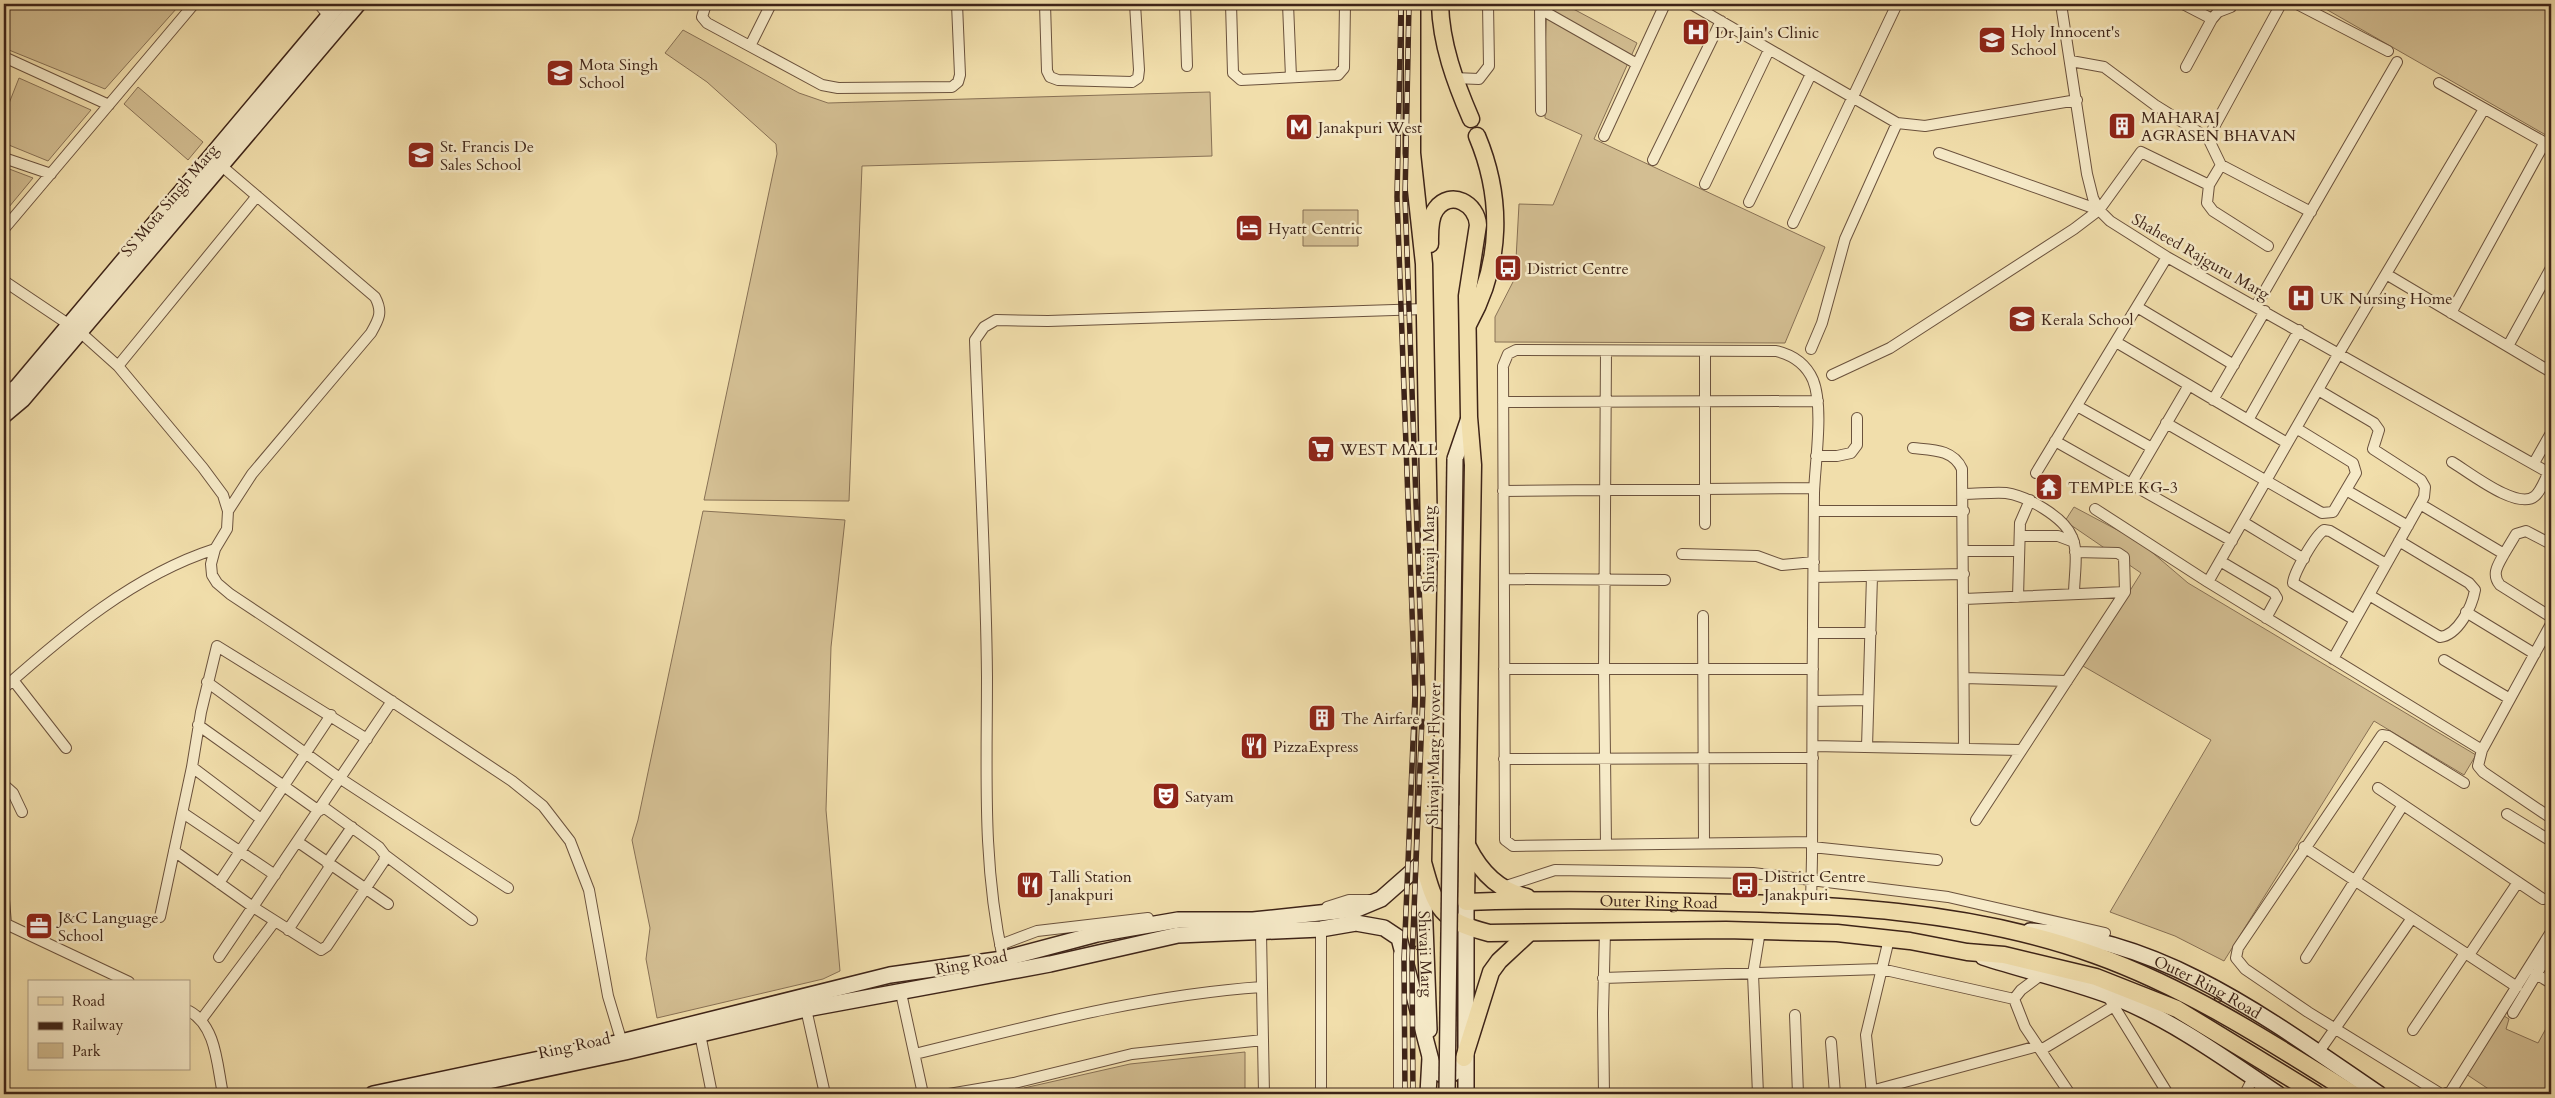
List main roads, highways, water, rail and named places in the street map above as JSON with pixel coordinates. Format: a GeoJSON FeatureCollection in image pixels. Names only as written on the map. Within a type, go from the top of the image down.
{"type":"FeatureCollection","features":[{"type":"Feature","properties":{"kind":"main road","name":"Shivaji Marg"},"geometry":{"type":"LineString","coordinates":[[1412,4],[1412,153],[1424,264],[1429,535],[1423,862]]}},
{"type":"Feature","properties":{"kind":"main road"},"geometry":{"type":"LineString","coordinates":[[1440,4],[1440,25],[1454,78],[1471,119]]}},
{"type":"Feature","properties":{"kind":"main road"},"geometry":{"type":"LineString","coordinates":[[1467,327],[1486,286],[1496,242],[1493,188],[1477,136]]}},
{"type":"Feature","properties":{"kind":"main road"},"geometry":{"type":"LineString","coordinates":[[1425,309],[1433,214],[1436,208],[1447,201],[1460,200],[1476,212],[1478,225],[1467,296],[1469,417],[1473,465],[1466,902],[1540,899]]}},
{"type":"Feature","properties":{"kind":"main road"},"geometry":{"type":"LineString","coordinates":[[1425,800],[1432,816],[1449,821],[1460,816],[1468,800]]}},
{"type":"Feature","properties":{"kind":"main road"},"geometry":{"type":"LineString","coordinates":[[1467,845],[1484,872],[1503,887],[1524,896],[1540,899]]}},
{"type":"Feature","properties":{"kind":"main road","name":"Outer Ring Road"},"geometry":{"type":"LineString","coordinates":[[1423,862],[1432,894],[1442,912],[1466,927],[1489,933],[1760,931],[1837,933],[1889,939],[1967,952],[2004,955],[2096,977],[2168,1006],[2238,1045],[2316,1094]]}},
{"type":"Feature","properties":{"kind":"main road","name":"Outer Ring Road"},"geometry":{"type":"LineString","coordinates":[[1540,899],[1811,904],[1961,919],[2016,930],[2096,955],[2187,994],[2354,1094]]}},
{"type":"Feature","properties":{"kind":"main road"},"geometry":{"type":"LineString","coordinates":[[1464,1058],[1490,972],[1528,934]]}},
{"type":"Feature","properties":{"kind":"railway"},"geometry":{"type":"LineString","coordinates":[[1401,4],[1397,197],[1415,694],[1404,959],[1405,1094]]}},
{"type":"Feature","properties":{"kind":"railway"},"geometry":{"type":"LineString","coordinates":[[1409,4],[1405,197],[1423,694],[1412,959],[1413,1094]]}},
{"type":"Feature","properties":{"kind":"place","name":"Dr Jain's Clinic"},"geometry":{"type":"Point","coordinates":[1696,32]}},
{"type":"Feature","properties":{"kind":"place","name":"Holy Innocent's School"},"geometry":{"type":"Point","coordinates":[1992,40]}},
{"type":"Feature","properties":{"kind":"place","name":"Mota Singh School"},"geometry":{"type":"Point","coordinates":[560,73]}},
{"type":"Feature","properties":{"kind":"place","name":"MAHARAJ AGRASEN BHAVAN"},"geometry":{"type":"Point","coordinates":[2122,126]}},
{"type":"Feature","properties":{"kind":"place","name":"Janakpuri West"},"geometry":{"type":"Point","coordinates":[1299,127]}},
{"type":"Feature","properties":{"kind":"place","name":"St. Francis De Sales School"},"geometry":{"type":"Point","coordinates":[421,155]}},
{"type":"Feature","properties":{"kind":"place","name":"Hyatt Centric"},"geometry":{"type":"Point","coordinates":[1249,228]}},
{"type":"Feature","properties":{"kind":"place","name":"District Centre"},"geometry":{"type":"Point","coordinates":[1508,268]}},
{"type":"Feature","properties":{"kind":"place","name":"UK Nursing Home"},"geometry":{"type":"Point","coordinates":[2301,298]}},
{"type":"Feature","properties":{"kind":"place","name":"Kerala School"},"geometry":{"type":"Point","coordinates":[2022,319]}},
{"type":"Feature","properties":{"kind":"place","name":"WEST MALL"},"geometry":{"type":"Point","coordinates":[1321,449]}},
{"type":"Feature","properties":{"kind":"place","name":"TEMPLE KG-3"},"geometry":{"type":"Point","coordinates":[2049,487]}},
{"type":"Feature","properties":{"kind":"place","name":"The Airfare"},"geometry":{"type":"Point","coordinates":[1322,718]}},
{"type":"Feature","properties":{"kind":"place","name":"PizzaExpress"},"geometry":{"type":"Point","coordinates":[1254,746]}},
{"type":"Feature","properties":{"kind":"place","name":"Satyam"},"geometry":{"type":"Point","coordinates":[1166,796]}},
{"type":"Feature","properties":{"kind":"place","name":"Talli Station Janakpuri"},"geometry":{"type":"Point","coordinates":[1030,885]}},
{"type":"Feature","properties":{"kind":"place","name":"District Centre Janakpuri"},"geometry":{"type":"Point","coordinates":[1745,885]}},
{"type":"Feature","properties":{"kind":"place","name":"J&C Language School"},"geometry":{"type":"Point","coordinates":[39,926]}}]}
